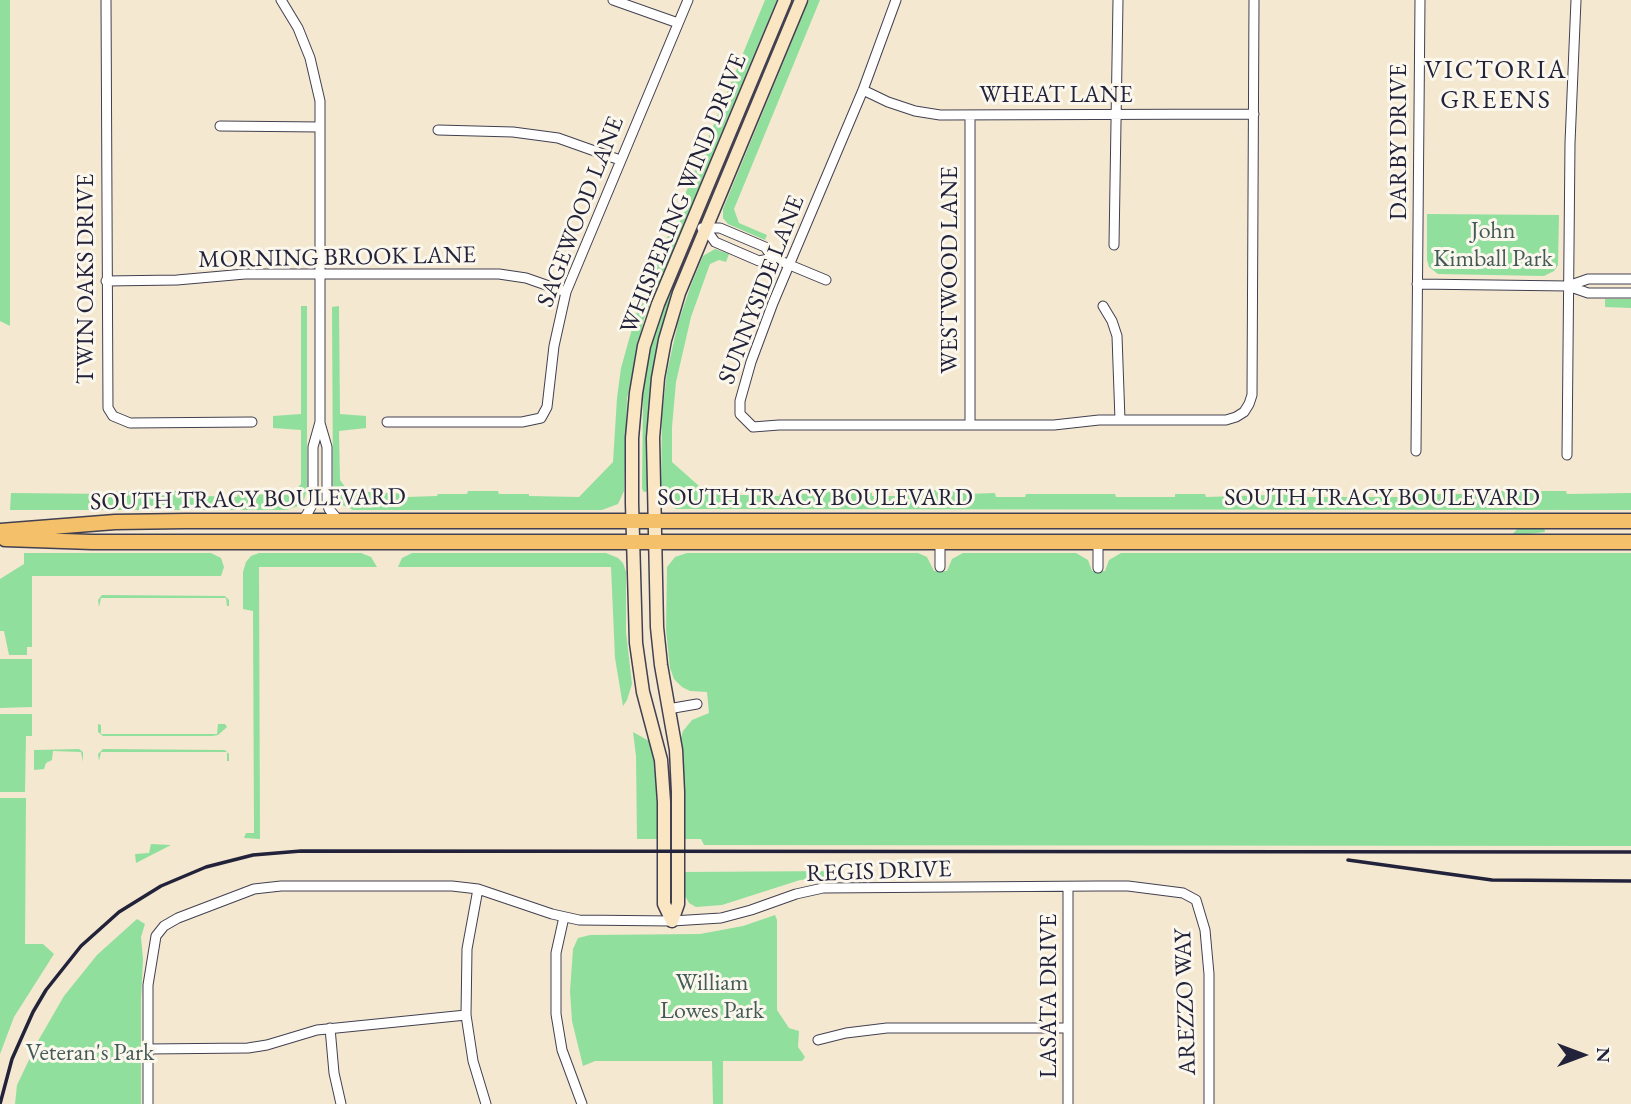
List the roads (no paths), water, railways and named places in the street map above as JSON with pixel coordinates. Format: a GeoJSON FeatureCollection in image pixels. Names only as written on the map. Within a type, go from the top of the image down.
{"type":"FeatureCollection","features":[{"type":"Feature","properties":{"kind":"main road","name":"SOUTH TRACY BOULEVARD"},"geometry":{"type":"LineString","coordinates":[[0,531],[115,522],[1631,521]]}},
{"type":"Feature","properties":{"kind":"main road","name":"SOUTH TRACY BOULEVARD"},"geometry":{"type":"LineString","coordinates":[[0,538],[105,542],[1631,542]]}},
{"type":"Feature","properties":{"kind":"street","name":"TWIN OAKS DRIVE"},"geometry":{"type":"LineString","coordinates":[[106,0],[108,408],[113,416],[130,423],[252,422]]}},
{"type":"Feature","properties":{"kind":"street"},"geometry":{"type":"LineString","coordinates":[[281,0],[298,28],[310,58],[320,101],[320,422],[327,447],[327,503],[339,521]]}},
{"type":"Feature","properties":{"kind":"street"},"geometry":{"type":"LineString","coordinates":[[613,0],[678,23]]}},
{"type":"Feature","properties":{"kind":"street","name":"SAGEWOOD LANE"},"geometry":{"type":"LineString","coordinates":[[387,422],[522,422],[541,418],[547,407],[554,346],[566,292],[688,0]]}},
{"type":"Feature","properties":{"kind":"street","name":"WHISPERING WIND DRIVE"},"geometry":{"type":"LineString","coordinates":[[672,921],[664,904],[664,802],[661,760],[643,692],[636,643],[632,430],[641,360],[658,304],[785,0]]}},
{"type":"Feature","properties":{"kind":"street","name":"WHISPERING WIND DRIVE"},"geometry":{"type":"LineString","coordinates":[[672,921],[678,904],[677,762],[658,640],[654,520],[654,416],[661,358],[679,293],[801,0]]}},
{"type":"Feature","properties":{"kind":"street","name":"SUNNYSIDE LANE"},"geometry":{"type":"LineString","coordinates":[[896,0],[863,90],[772,303],[751,362],[740,401],[740,414],[753,427],[1054,425],[1120,420],[1226,420],[1244,412],[1250,404],[1252,394],[1254,0]]}},
{"type":"Feature","properties":{"kind":"street"},"geometry":{"type":"LineString","coordinates":[[1114,245],[1118,0]]}},
{"type":"Feature","properties":{"kind":"street","name":"DARBY DRIVE"},"geometry":{"type":"LineString","coordinates":[[1416,451],[1420,0]]}},
{"type":"Feature","properties":{"kind":"street"},"geometry":{"type":"LineString","coordinates":[[1566,455],[1570,143],[1576,0]]}},
{"type":"Feature","properties":{"kind":"street","name":"WHEAT LANE"},"geometry":{"type":"LineString","coordinates":[[863,90],[915,111],[940,115],[1254,114]]}},
{"type":"Feature","properties":{"kind":"street","name":"WESTWOOD LANE"},"geometry":{"type":"LineString","coordinates":[[970,114],[970,425]]}},
{"type":"Feature","properties":{"kind":"street"},"geometry":{"type":"LineString","coordinates":[[220,126],[320,127]]}},
{"type":"Feature","properties":{"kind":"street"},"geometry":{"type":"LineString","coordinates":[[438,130],[513,132],[558,138],[620,160]]}},
{"type":"Feature","properties":{"kind":"street"},"geometry":{"type":"LineString","coordinates":[[692,223],[706,229],[720,228],[765,247],[773,258],[826,280]]}},
{"type":"Feature","properties":{"kind":"street"},"geometry":{"type":"LineString","coordinates":[[706,229],[715,242],[759,261],[773,258]]}},
{"type":"Feature","properties":{"kind":"street","name":"MORNING BROOK LANE"},"geometry":{"type":"LineString","coordinates":[[106,281],[167,281],[231,274],[499,274],[526,278],[566,292]]}},
{"type":"Feature","properties":{"kind":"street"},"geometry":{"type":"LineString","coordinates":[[1568,286],[1588,279],[1631,279]]}},
{"type":"Feature","properties":{"kind":"street"},"geometry":{"type":"LineString","coordinates":[[1418,284],[1568,286],[1588,293],[1631,293]]}},
{"type":"Feature","properties":{"kind":"street"},"geometry":{"type":"LineString","coordinates":[[1103,306],[1112,320],[1117,336],[1120,420]]}},
{"type":"Feature","properties":{"kind":"street"},"geometry":{"type":"LineString","coordinates":[[300,521],[313,503],[313,447],[320,422]]}},
{"type":"Feature","properties":{"kind":"street"},"geometry":{"type":"LineString","coordinates":[[940,542],[940,568]]}},
{"type":"Feature","properties":{"kind":"street"},"geometry":{"type":"LineString","coordinates":[[1098,542],[1098,568]]}},
{"type":"Feature","properties":{"kind":"street"},"geometry":{"type":"LineString","coordinates":[[668,709],[697,704]]}},
{"type":"Feature","properties":{"kind":"street","name":"REGIS DRIVE"},"geometry":{"type":"LineString","coordinates":[[148,1049],[148,976],[154,942],[160,930],[178,918],[214,903],[261,888],[453,886],[478,889],[564,917],[593,920],[707,920],[823,888],[1128,886],[1183,893],[1196,900]]}},
{"type":"Feature","properties":{"kind":"street","name":"LASATA DRIVE"},"geometry":{"type":"LineString","coordinates":[[1068,887],[1068,1104]]}},
{"type":"Feature","properties":{"kind":"street"},"geometry":{"type":"LineString","coordinates":[[478,889],[466,960],[466,1015],[473,1060],[486,1104]]}},
{"type":"Feature","properties":{"kind":"street","name":"AREZZO WAY"},"geometry":{"type":"LineString","coordinates":[[1196,900],[1205,930],[1209,974],[1209,1104]]}},
{"type":"Feature","properties":{"kind":"street"},"geometry":{"type":"LineString","coordinates":[[564,917],[556,953],[556,1014],[562,1050],[582,1104]]}},
{"type":"Feature","properties":{"kind":"street"},"geometry":{"type":"LineString","coordinates":[[148,1104],[148,1049],[248,1048],[330,1028],[466,1015]]}},
{"type":"Feature","properties":{"kind":"street"},"geometry":{"type":"LineString","coordinates":[[330,1028],[334,1073],[341,1104]]}},
{"type":"Feature","properties":{"kind":"street"},"geometry":{"type":"LineString","coordinates":[[818,1040],[868,1029],[887,1028],[1068,1028]]}},
{"type":"Feature","properties":{"kind":"railway"},"geometry":{"type":"LineString","coordinates":[[0,1104],[12,1059],[33,1012],[46,990],[81,946],[119,912],[161,886],[206,867],[253,855],[301,851],[1631,852]]}},
{"type":"Feature","properties":{"kind":"railway"},"geometry":{"type":"LineString","coordinates":[[1348,860],[1492,880],[1631,881]]}},
{"type":"Feature","properties":{"kind":"district","name":"VICTORIA GREENS"},"geometry":{"type":"Point","coordinates":[1496,86]}},
{"type":"Feature","properties":{"kind":"park label","name":"John Kimball Park"},"geometry":{"type":"Point","coordinates":[1493,245]}},
{"type":"Feature","properties":{"kind":"park label","name":"William Lowes Park"},"geometry":{"type":"Point","coordinates":[712,997]}},
{"type":"Feature","properties":{"kind":"park label","name":"Veteran's Park"},"geometry":{"type":"Point","coordinates":[90,1053]}}]}
